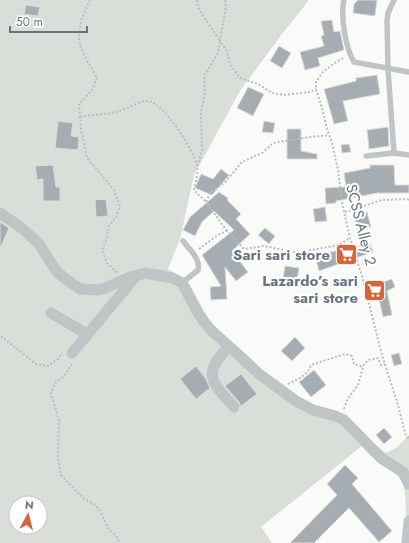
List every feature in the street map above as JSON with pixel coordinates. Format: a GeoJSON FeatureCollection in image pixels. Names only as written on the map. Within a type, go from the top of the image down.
{"type":"FeatureCollection","features":[{"type":"Feature","properties":{"kind":"street"},"geometry":{"type":"LineString","coordinates":[[0,213],[23,229],[39,244],[55,269],[80,289],[96,290],[146,272],[172,278],[182,283],[198,313],[212,331],[259,374],[296,401],[313,410],[341,418],[381,458],[403,472],[409,484]]}},
{"type":"Feature","properties":{"kind":"street"},"geometry":{"type":"LineString","coordinates":[[73,358],[87,334],[138,274]]}},
{"type":"Feature","properties":{"kind":"street"},"geometry":{"type":"LineString","coordinates":[[51,313],[87,334]]}},
{"type":"Feature","properties":{"kind":"street"},"geometry":{"type":"LineString","coordinates":[[230,347],[216,362],[212,370],[212,378],[215,385],[234,407]]}},
{"type":"Feature","properties":{"kind":"street"},"geometry":{"type":"LineString","coordinates":[[407,543],[409,521]]}},
{"type":"Feature","properties":{"kind":"lane"},"geometry":{"type":"LineString","coordinates":[[344,0],[342,14],[350,55],[354,62],[409,72]]}},
{"type":"Feature","properties":{"kind":"lane"},"geometry":{"type":"LineString","coordinates":[[394,0],[388,13],[388,69],[394,153]]}},
{"type":"Feature","properties":{"kind":"lane"},"geometry":{"type":"LineString","coordinates":[[366,156],[394,153],[409,155]]}},
{"type":"Feature","properties":{"kind":"lane"},"geometry":{"type":"LineString","coordinates":[[182,283],[199,268],[198,262],[183,241]]}},
{"type":"Feature","properties":{"kind":"path"},"geometry":{"type":"LineString","coordinates":[[90,0],[83,13],[80,46],[97,78],[93,89],[79,104],[81,129],[88,158],[114,190],[120,206],[116,216],[108,227],[107,238],[102,250],[107,263],[117,272],[115,284]]}},
{"type":"Feature","properties":{"kind":"path"},"geometry":{"type":"LineString","coordinates":[[197,0],[198,8],[220,40],[226,50],[230,64],[240,78],[258,84],[272,93],[284,95],[310,92],[316,89],[316,82],[323,72],[333,64],[350,55]]}},
{"type":"Feature","properties":{"kind":"path"},"geometry":{"type":"LineString","coordinates":[[225,0],[226,7],[218,53],[204,76],[205,94],[201,111],[202,150],[194,190],[206,202],[227,231],[244,249],[264,246],[294,252],[306,251],[339,245],[350,238]]}},
{"type":"Feature","properties":{"kind":"path","name":"SCSS Alley 2"},"geometry":{"type":"LineString","coordinates":[[316,89],[335,156],[350,238],[362,276],[406,436],[409,438]]}},
{"type":"Feature","properties":{"kind":"path"},"geometry":{"type":"LineString","coordinates":[[80,117],[92,114],[118,112],[142,102],[148,101],[156,104],[163,110],[180,134],[198,167]]}},
{"type":"Feature","properties":{"kind":"path"},"geometry":{"type":"LineString","coordinates":[[206,202],[210,193],[226,182],[242,162],[262,153],[273,143],[329,135]]}},
{"type":"Feature","properties":{"kind":"path"},"geometry":{"type":"LineString","coordinates":[[345,212],[382,200],[409,200]]}},
{"type":"Feature","properties":{"kind":"path"},"geometry":{"type":"LineString","coordinates":[[193,254],[218,235],[227,231]]}},
{"type":"Feature","properties":{"kind":"path"},"geometry":{"type":"LineString","coordinates":[[1,336],[36,364],[48,366],[58,359],[65,349],[73,358],[64,376],[55,383],[51,393],[59,420],[58,459],[61,475],[84,499],[94,504],[101,512],[108,528],[116,536],[120,543]]}},
{"type":"Feature","properties":{"kind":"path"},"geometry":{"type":"LineString","coordinates":[[279,389],[301,378],[309,371],[311,365],[345,354],[352,356],[354,364],[363,367]]}},
{"type":"Feature","properties":{"kind":"path"},"geometry":{"type":"LineString","coordinates":[[341,418],[347,400],[358,385],[364,364],[369,360],[378,358],[381,365],[385,364]]}},
{"type":"Feature","properties":{"kind":"shaded area"},"geometry":{"type":"Polygon","coordinates":[[[0,0],[309,0],[240,91],[194,175],[180,239],[168,269],[188,281],[216,331],[232,346],[287,390],[356,429],[386,453],[396,448],[409,435],[409,543],[406,525],[406,501],[402,482],[393,471],[373,458],[362,446],[261,527],[272,543],[0,543],[0,0]]]}},
{"type":"Feature","properties":{"kind":"building"},"geometry":{"type":"Polygon","coordinates":[[[358,0],[377,0],[375,16],[353,13],[354,4],[358,0]]]}},
{"type":"Feature","properties":{"kind":"building"},"geometry":{"type":"Polygon","coordinates":[[[26,5],[40,7],[38,16],[24,14],[26,5]]]}},
{"type":"Feature","properties":{"kind":"building"},"geometry":{"type":"Polygon","coordinates":[[[332,20],[334,32],[340,31],[344,50],[318,58],[320,66],[305,70],[300,52],[324,46],[321,36],[324,35],[321,21],[332,20]]]}},
{"type":"Feature","properties":{"kind":"building"},"geometry":{"type":"Polygon","coordinates":[[[279,46],[291,53],[282,68],[270,61],[279,46]]]}},
{"type":"Feature","properties":{"kind":"building"},"geometry":{"type":"Polygon","coordinates":[[[377,75],[380,94],[343,101],[348,121],[334,124],[324,89],[356,81],[356,78],[377,75]]]}},
{"type":"Feature","properties":{"kind":"building"},"geometry":{"type":"Polygon","coordinates":[[[248,87],[264,94],[253,116],[237,108],[248,87]]]}},
{"type":"Feature","properties":{"kind":"building"},"geometry":{"type":"Polygon","coordinates":[[[58,121],[73,123],[71,136],[79,137],[78,150],[55,148],[58,121]]]}},
{"type":"Feature","properties":{"kind":"building"},"geometry":{"type":"Polygon","coordinates":[[[264,121],[275,123],[273,133],[262,132],[264,121]]]}},
{"type":"Feature","properties":{"kind":"building"},"geometry":{"type":"Polygon","coordinates":[[[388,127],[389,146],[369,149],[367,130],[388,127]]]}},
{"type":"Feature","properties":{"kind":"building"},"geometry":{"type":"Polygon","coordinates":[[[287,129],[301,129],[301,151],[317,154],[317,159],[287,159],[287,129]]]}},
{"type":"Feature","properties":{"kind":"building"},"geometry":{"type":"Polygon","coordinates":[[[349,144],[351,152],[342,153],[341,145],[349,144]]]}},
{"type":"Feature","properties":{"kind":"building"},"geometry":{"type":"Polygon","coordinates":[[[53,165],[56,187],[60,187],[60,201],[43,201],[43,179],[37,180],[35,166],[53,165]]]}},
{"type":"Feature","properties":{"kind":"building"},"geometry":{"type":"Polygon","coordinates":[[[370,165],[394,165],[395,185],[409,185],[409,193],[377,193],[326,204],[325,188],[346,187],[344,173],[370,168],[370,165]]]}},
{"type":"Feature","properties":{"kind":"building"},"geometry":{"type":"Polygon","coordinates":[[[221,169],[229,175],[212,195],[195,188],[201,174],[213,179],[221,169]]]}},
{"type":"Feature","properties":{"kind":"building"},"geometry":{"type":"Polygon","coordinates":[[[219,192],[228,198],[227,200],[241,214],[236,219],[250,234],[232,251],[248,272],[236,281],[225,267],[227,299],[211,300],[210,287],[221,286],[202,255],[234,230],[214,211],[202,222],[195,236],[183,230],[190,217],[219,192]]]}},
{"type":"Feature","properties":{"kind":"building"},"geometry":{"type":"Polygon","coordinates":[[[106,199],[108,216],[96,217],[95,200],[106,199]]]}},
{"type":"Feature","properties":{"kind":"building"},"geometry":{"type":"Polygon","coordinates":[[[325,207],[327,221],[315,222],[313,209],[325,207]]]}},
{"type":"Feature","properties":{"kind":"building"},"geometry":{"type":"Polygon","coordinates":[[[367,212],[371,227],[358,231],[354,216],[367,212]]]}},
{"type":"Feature","properties":{"kind":"building"},"geometry":{"type":"Polygon","coordinates":[[[0,222],[9,228],[0,249],[0,222]]]}},
{"type":"Feature","properties":{"kind":"building"},"geometry":{"type":"Polygon","coordinates":[[[265,228],[275,236],[269,244],[258,235],[265,228]]]}},
{"type":"Feature","properties":{"kind":"building"},"geometry":{"type":"Polygon","coordinates":[[[370,243],[373,252],[319,271],[315,256],[347,248],[348,250],[370,243]]]}},
{"type":"Feature","properties":{"kind":"building"},"geometry":{"type":"Polygon","coordinates":[[[285,266],[299,268],[297,280],[283,278],[285,266]]]}},
{"type":"Feature","properties":{"kind":"building"},"geometry":{"type":"Polygon","coordinates":[[[392,279],[395,287],[387,291],[392,315],[383,317],[378,294],[375,295],[372,286],[392,279]]]}},
{"type":"Feature","properties":{"kind":"building"},"geometry":{"type":"Polygon","coordinates":[[[295,337],[305,348],[292,361],[281,351],[295,337]]]}},
{"type":"Feature","properties":{"kind":"building"},"geometry":{"type":"Polygon","coordinates":[[[399,353],[402,364],[394,366],[391,355],[399,353]]]}},
{"type":"Feature","properties":{"kind":"building"},"geometry":{"type":"Polygon","coordinates":[[[196,366],[206,379],[210,388],[196,399],[180,379],[196,366]]]}},
{"type":"Feature","properties":{"kind":"building"},"geometry":{"type":"Polygon","coordinates":[[[314,370],[326,385],[311,397],[299,382],[314,370]]]}},
{"type":"Feature","properties":{"kind":"building"},"geometry":{"type":"Polygon","coordinates":[[[241,374],[257,394],[241,406],[225,386],[241,374]]]}},
{"type":"Feature","properties":{"kind":"building"},"geometry":{"type":"Polygon","coordinates":[[[384,428],[392,437],[384,444],[376,435],[384,428]]]}},
{"type":"Feature","properties":{"kind":"building"},"geometry":{"type":"Polygon","coordinates":[[[345,465],[358,478],[352,484],[392,531],[379,542],[349,508],[314,543],[290,543],[337,495],[327,484],[345,465]]]}},
{"type":"Feature","properties":{"kind":"place","name":"Sari sari store"},"geometry":{"type":"Point","coordinates":[346,255]}},
{"type":"Feature","properties":{"kind":"place","name":"Lazardo’s sari sari store"},"geometry":{"type":"Point","coordinates":[374,290]}}]}
